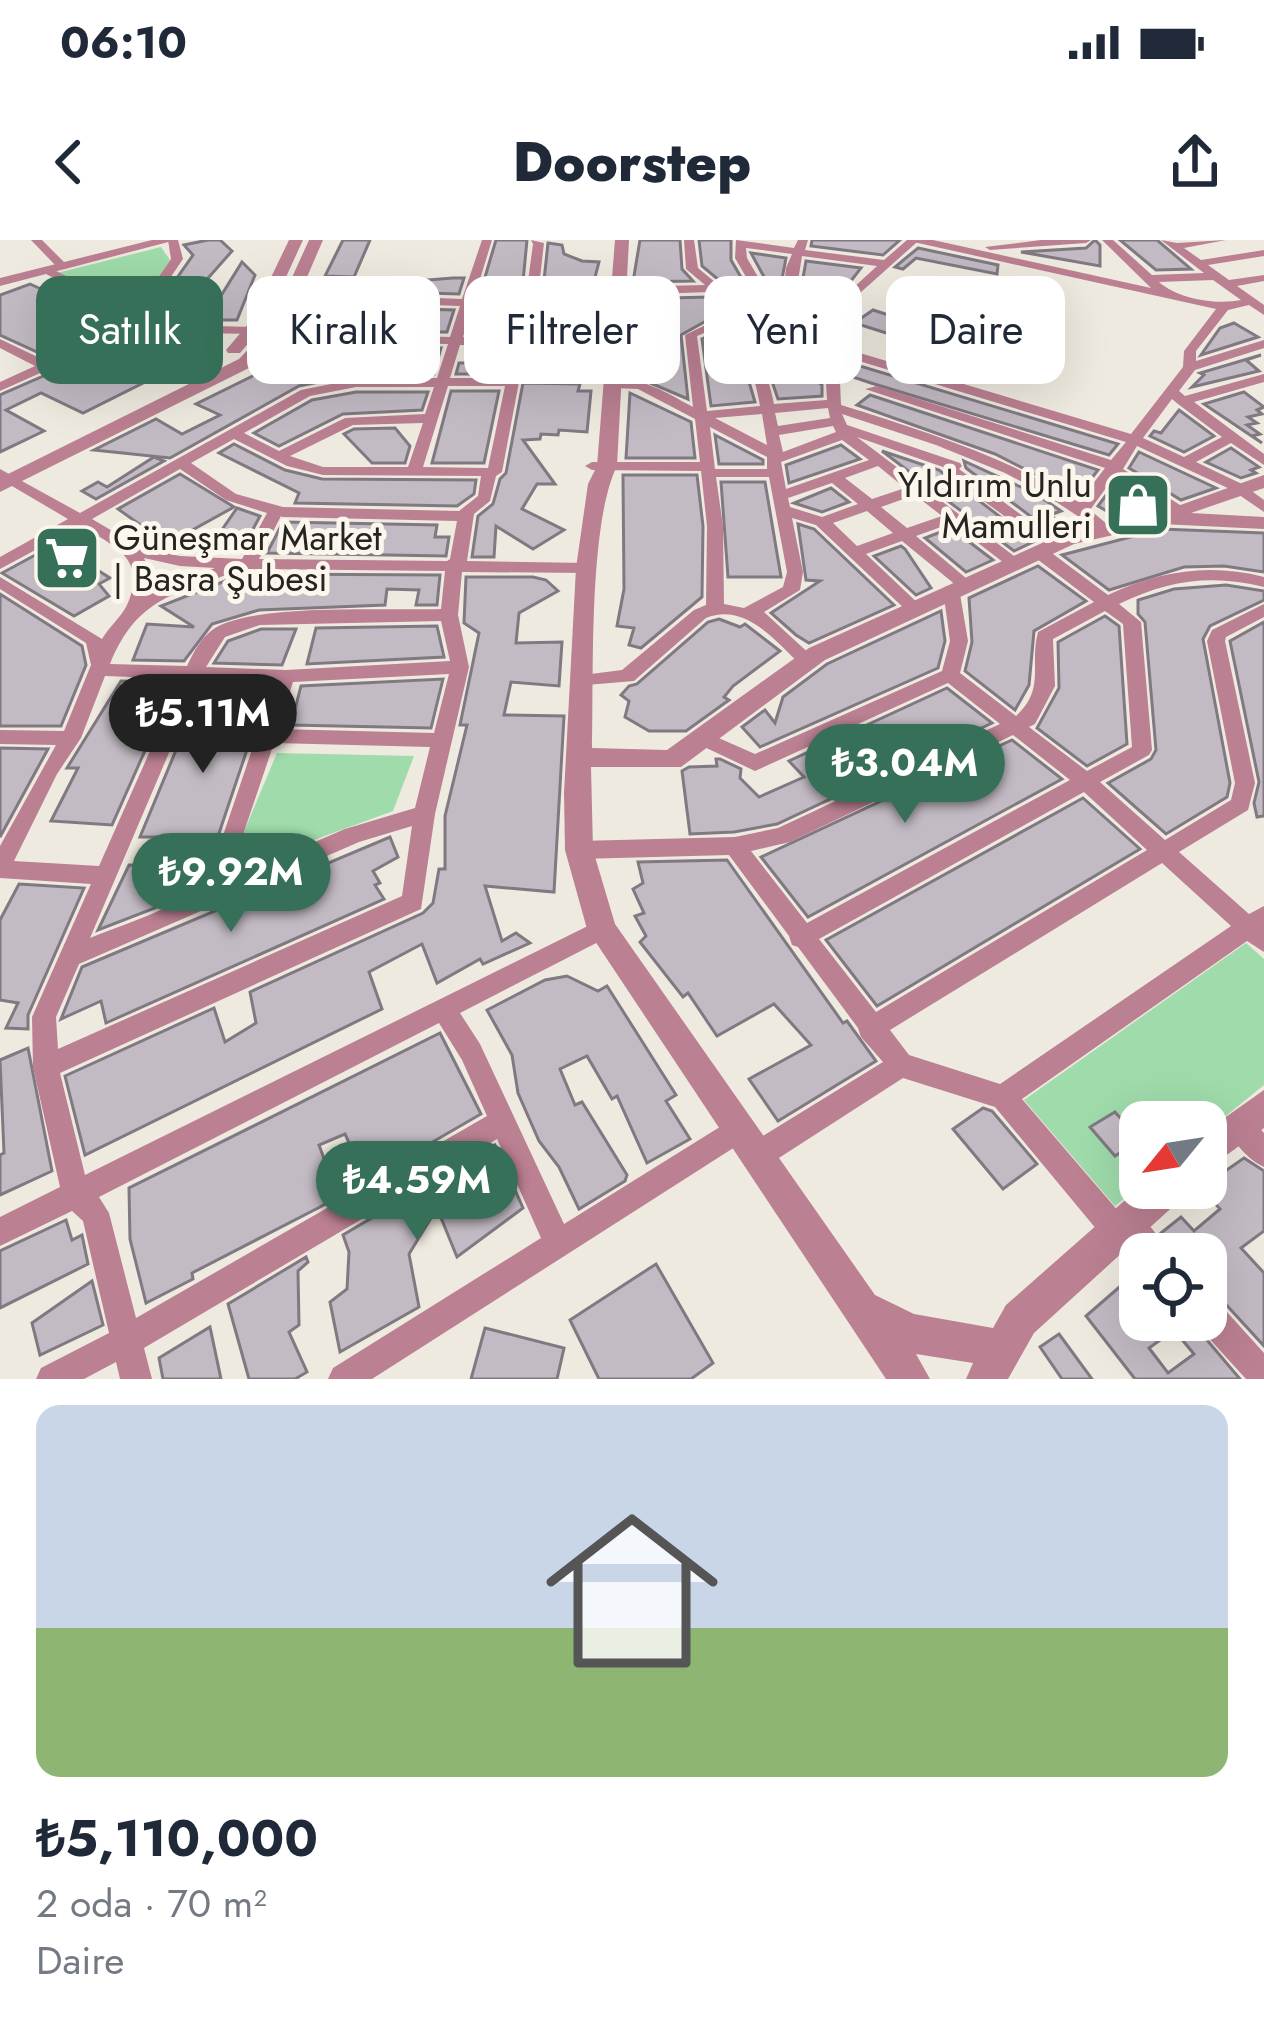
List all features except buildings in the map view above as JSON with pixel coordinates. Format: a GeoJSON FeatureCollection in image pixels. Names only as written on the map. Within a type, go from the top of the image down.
{"type":"FeatureCollection","features":[{"type":"Feature","properties":{"kind":"street"},"geometry":{"type":"LineString","coordinates":[[37,240],[54,268],[66,276]]}},
{"type":"Feature","properties":{"kind":"street"},"geometry":{"type":"LineString","coordinates":[[0,282],[171,240],[177,259],[165,276]]}},
{"type":"Feature","properties":{"kind":"street"},"geometry":{"type":"LineString","coordinates":[[282,276],[296,240]]}},
{"type":"Feature","properties":{"kind":"street"},"geometry":{"type":"LineString","coordinates":[[304,276],[316,240]]}},
{"type":"Feature","properties":{"kind":"street"},"geometry":{"type":"LineString","coordinates":[[476,276],[487,240]]}},
{"type":"Feature","properties":{"kind":"street"},"geometry":{"type":"LineString","coordinates":[[535,276],[536,240]]}},
{"type":"Feature","properties":{"kind":"street"},"geometry":{"type":"LineString","coordinates":[[609,240],[612,276]]}},
{"type":"Feature","properties":{"kind":"street"},"geometry":{"type":"LineString","coordinates":[[616,276],[622,240]]}},
{"type":"Feature","properties":{"kind":"street"},"geometry":{"type":"LineString","coordinates":[[689,240],[692,269],[704,278]]}},
{"type":"Feature","properties":{"kind":"street"},"geometry":{"type":"LineString","coordinates":[[860,260],[866,240]]}},
{"type":"Feature","properties":{"kind":"street"},"geometry":{"type":"LineString","coordinates":[[862,289],[915,240],[988,246],[1086,240]]}},
{"type":"Feature","properties":{"kind":"street"},"geometry":{"type":"LineString","coordinates":[[1107,240],[1165,293]]}},
{"type":"Feature","properties":{"kind":"street"},"geometry":{"type":"LineString","coordinates":[[1170,243],[1221,240]]}},
{"type":"Feature","properties":{"kind":"street"},"geometry":{"type":"LineString","coordinates":[[1248,240],[1264,250]]}},
{"type":"Feature","properties":{"kind":"street"},"geometry":{"type":"LineString","coordinates":[[751,276],[741,258],[741,242],[800,245],[885,264]]}},
{"type":"Feature","properties":{"kind":"street"},"geometry":{"type":"LineString","coordinates":[[1170,243],[1264,311]]}},
{"type":"Feature","properties":{"kind":"street"},"geometry":{"type":"LineString","coordinates":[[794,276],[800,245]]}},
{"type":"Feature","properties":{"kind":"street"},"geometry":{"type":"LineString","coordinates":[[988,246],[1224,307],[1248,302]]}},
{"type":"Feature","properties":{"kind":"street"},"geometry":{"type":"LineString","coordinates":[[1201,262],[1264,250]]}},
{"type":"Feature","properties":{"kind":"street"},"geometry":{"type":"LineString","coordinates":[[1150,279],[1264,278]]}},
{"type":"Feature","properties":{"kind":"street"},"geometry":{"type":"LineString","coordinates":[[1082,509],[1176,396],[1190,367],[1190,351],[1224,307]]}},
{"type":"Feature","properties":{"kind":"street"},"geometry":{"type":"LineString","coordinates":[[414,472],[464,314]]}},
{"type":"Feature","properties":{"kind":"street"},"geometry":{"type":"LineString","coordinates":[[704,326],[691,335],[715,526],[715,608]]}},
{"type":"Feature","properties":{"kind":"street"},"geometry":{"type":"LineString","coordinates":[[440,340],[464,340]]}},
{"type":"Feature","properties":{"kind":"street"},"geometry":{"type":"LineString","coordinates":[[0,343],[36,361]]}},
{"type":"Feature","properties":{"kind":"street"},"geometry":{"type":"LineString","coordinates":[[1190,367],[1264,344]]}},
{"type":"Feature","properties":{"kind":"street"},"geometry":{"type":"LineString","coordinates":[[3,476],[230,372],[247,352]]}},
{"type":"Feature","properties":{"kind":"street"},"geometry":{"type":"LineString","coordinates":[[0,387],[36,372]]}},
{"type":"Feature","properties":{"kind":"street"},"geometry":{"type":"LineString","coordinates":[[599,472],[775,464],[886,376]]}},
{"type":"Feature","properties":{"kind":"street"},"geometry":{"type":"LineString","coordinates":[[1176,396],[1246,390],[1264,378]]}},
{"type":"Feature","properties":{"kind":"street"},"geometry":{"type":"LineString","coordinates":[[0,564],[293,400],[332,386],[512,382],[495,472],[323,471],[234,434]]}},
{"type":"Feature","properties":{"kind":"street"},"geometry":{"type":"LineString","coordinates":[[599,472],[600,384]]}},
{"type":"Feature","properties":{"kind":"street"},"geometry":{"type":"LineString","coordinates":[[775,464],[703,415],[641,385],[612,384],[587,568],[579,850],[602,929],[910,1379]]}},
{"type":"Feature","properties":{"kind":"street"},"geometry":{"type":"LineString","coordinates":[[747,613],[790,590],[795,572],[764,384]]}},
{"type":"Feature","properties":{"kind":"street"},"geometry":{"type":"LineString","coordinates":[[833,384],[838,417],[879,460],[1014,562]]}},
{"type":"Feature","properties":{"kind":"street"},"geometry":{"type":"LineString","coordinates":[[840,384],[1116,469],[1170,514],[1264,523]]}},
{"type":"Feature","properties":{"kind":"street"},"geometry":{"type":"LineString","coordinates":[[949,384],[1135,440],[1237,487],[1264,507]]}},
{"type":"Feature","properties":{"kind":"street"},"geometry":{"type":"LineString","coordinates":[[1176,396],[1264,461]]}},
{"type":"Feature","properties":{"kind":"street"},"geometry":{"type":"LineString","coordinates":[[703,415],[769,410],[838,417],[980,456],[1034,478],[1106,529]]}},
{"type":"Feature","properties":{"kind":"street"},"geometry":{"type":"LineString","coordinates":[[775,431],[838,417],[952,467],[1132,622],[1142,750],[800,938]]}},
{"type":"Feature","properties":{"kind":"street"},"geometry":{"type":"LineString","coordinates":[[279,456],[350,421],[430,418]]}},
{"type":"Feature","properties":{"kind":"street"},"geometry":{"type":"LineString","coordinates":[[1185,462],[1234,436]]}},
{"type":"Feature","properties":{"kind":"street"},"geometry":{"type":"LineString","coordinates":[[822,522],[980,456]]}},
{"type":"Feature","properties":{"kind":"street"},"geometry":{"type":"LineString","coordinates":[[782,503],[879,460]]}},
{"type":"Feature","properties":{"kind":"street"},"geometry":{"type":"LineString","coordinates":[[182,464],[231,497],[276,511],[465,516]]}},
{"type":"Feature","properties":{"kind":"street"},"geometry":{"type":"LineString","coordinates":[[46,1067],[413,902],[424,814],[460,667],[449,615],[456,563],[465,516],[485,498],[488,472]]}},
{"type":"Feature","properties":{"kind":"street"},"geometry":{"type":"LineString","coordinates":[[3,476],[134,550],[179,561],[587,568]]}},
{"type":"Feature","properties":{"kind":"street"},"geometry":{"type":"LineString","coordinates":[[835,477],[958,587],[959,641],[950,675]]}},
{"type":"Feature","properties":{"kind":"street"},"geometry":{"type":"LineString","coordinates":[[579,757],[671,760],[808,662],[958,587],[1046,548],[1170,514],[1264,481]]}},
{"type":"Feature","properties":{"kind":"street"},"geometry":{"type":"LineString","coordinates":[[782,503],[822,522],[914,608]]}},
{"type":"Feature","properties":{"kind":"street"},"geometry":{"type":"LineString","coordinates":[[134,609],[244,564],[276,511]]}},
{"type":"Feature","properties":{"kind":"street"},"geometry":{"type":"LineString","coordinates":[[853,553],[953,517]]}},
{"type":"Feature","properties":{"kind":"street"},"geometry":{"type":"LineString","coordinates":[[105,877],[1,862],[71,738],[113,635],[134,609],[142,574],[134,550]]}},
{"type":"Feature","properties":{"kind":"street"},"geometry":{"type":"LineString","coordinates":[[579,850],[735,846],[782,836],[1028,718],[1044,692],[1044,636],[1107,602],[1183,571],[1206,569],[1264,582]]}},
{"type":"Feature","properties":{"kind":"street"},"geometry":{"type":"LineString","coordinates":[[0,582],[94,640],[102,670]]}},
{"type":"Feature","properties":{"kind":"street"},"geometry":{"type":"LineString","coordinates":[[582,681],[627,676],[700,614],[715,608],[759,616],[808,662]]}},
{"type":"Feature","properties":{"kind":"street"},"geometry":{"type":"LineString","coordinates":[[870,1029],[1241,804],[1245,783],[1216,641],[1219,634],[1264,610]]}},
{"type":"Feature","properties":{"kind":"street"},"geometry":{"type":"LineString","coordinates":[[136,1379],[95,1213],[76,1195],[46,1067],[44,1018],[68,958],[210,642],[236,624],[258,620],[449,615]]}},
{"type":"Feature","properties":{"kind":"street"},"geometry":{"type":"LineString","coordinates":[[102,670],[286,676],[460,667]]}},
{"type":"Feature","properties":{"kind":"street"},"geometry":{"type":"LineString","coordinates":[[950,675],[1084,780],[1258,928],[1003,1097]]}},
{"type":"Feature","properties":{"kind":"street"},"geometry":{"type":"LineString","coordinates":[[705,739],[755,763],[950,675]]}},
{"type":"Feature","properties":{"kind":"street"},"geometry":{"type":"LineString","coordinates":[[178,911],[213,887],[224,865],[286,676]]}},
{"type":"Feature","properties":{"kind":"street"},"geometry":{"type":"LineString","coordinates":[[266,736],[443,740]]}},
{"type":"Feature","properties":{"kind":"street"},"geometry":{"type":"LineString","coordinates":[[0,737],[71,738]]}},
{"type":"Feature","properties":{"kind":"street"},"geometry":{"type":"LineString","coordinates":[[68,958],[353,835],[424,814]]}},
{"type":"Feature","properties":{"kind":"street"},"geometry":{"type":"LineString","coordinates":[[735,846],[800,938],[901,1065],[1003,1097],[1128,1233]]}},
{"type":"Feature","properties":{"kind":"street"},"geometry":{"type":"LineString","coordinates":[[0,1232],[602,929]]}},
{"type":"Feature","properties":{"kind":"street"},"geometry":{"type":"LineString","coordinates":[[443,1008],[471,1052],[556,1242]]}},
{"type":"Feature","properties":{"kind":"street"},"geometry":{"type":"LineString","coordinates":[[758,1155],[901,1065]]}},
{"type":"Feature","properties":{"kind":"street"},"geometry":{"type":"LineString","coordinates":[[1227,1136],[1251,1116],[1264,1153]]}},
{"type":"Feature","properties":{"kind":"street"},"geometry":{"type":"LineString","coordinates":[[52,1379],[124,1342],[503,1121]]}},
{"type":"Feature","properties":{"kind":"street"},"geometry":{"type":"LineString","coordinates":[[344,1379],[740,1129]]}},
{"type":"Feature","properties":{"kind":"street"},"geometry":{"type":"LineString","coordinates":[[862,1307],[910,1334],[995,1364],[1020,1319],[1143,1209]]}},
{"type":"Feature","properties":{"kind":"street"},"geometry":{"type":"LineString","coordinates":[[1227,1335],[1264,1376]]}},
{"type":"Feature","properties":{"kind":"green space"},"geometry":{"type":"Polygon","coordinates":[[[161,247],[170,260],[160,276],[57,273],[161,247]]]}},
{"type":"Feature","properties":{"kind":"green space"},"geometry":{"type":"Polygon","coordinates":[[[277,753],[414,756],[393,811],[227,872],[277,753]]]}},
{"type":"Feature","properties":{"kind":"green space"},"geometry":{"type":"Polygon","coordinates":[[[1246,943],[1264,959],[1264,1085],[1227,1115],[1227,1101],[1119,1101],[1119,1203],[1115,1206],[1024,1100],[1246,943]]]}},
{"type":"Feature","properties":{"kind":"place","name":"Yıldırım Unlu Mamulleri"},"geometry":{"type":"Point","coordinates":[1138,505]}},
{"type":"Feature","properties":{"kind":"place","name":"Güneşmar Market | Basra Şubesi"},"geometry":{"type":"Point","coordinates":[67,558]}}]}
